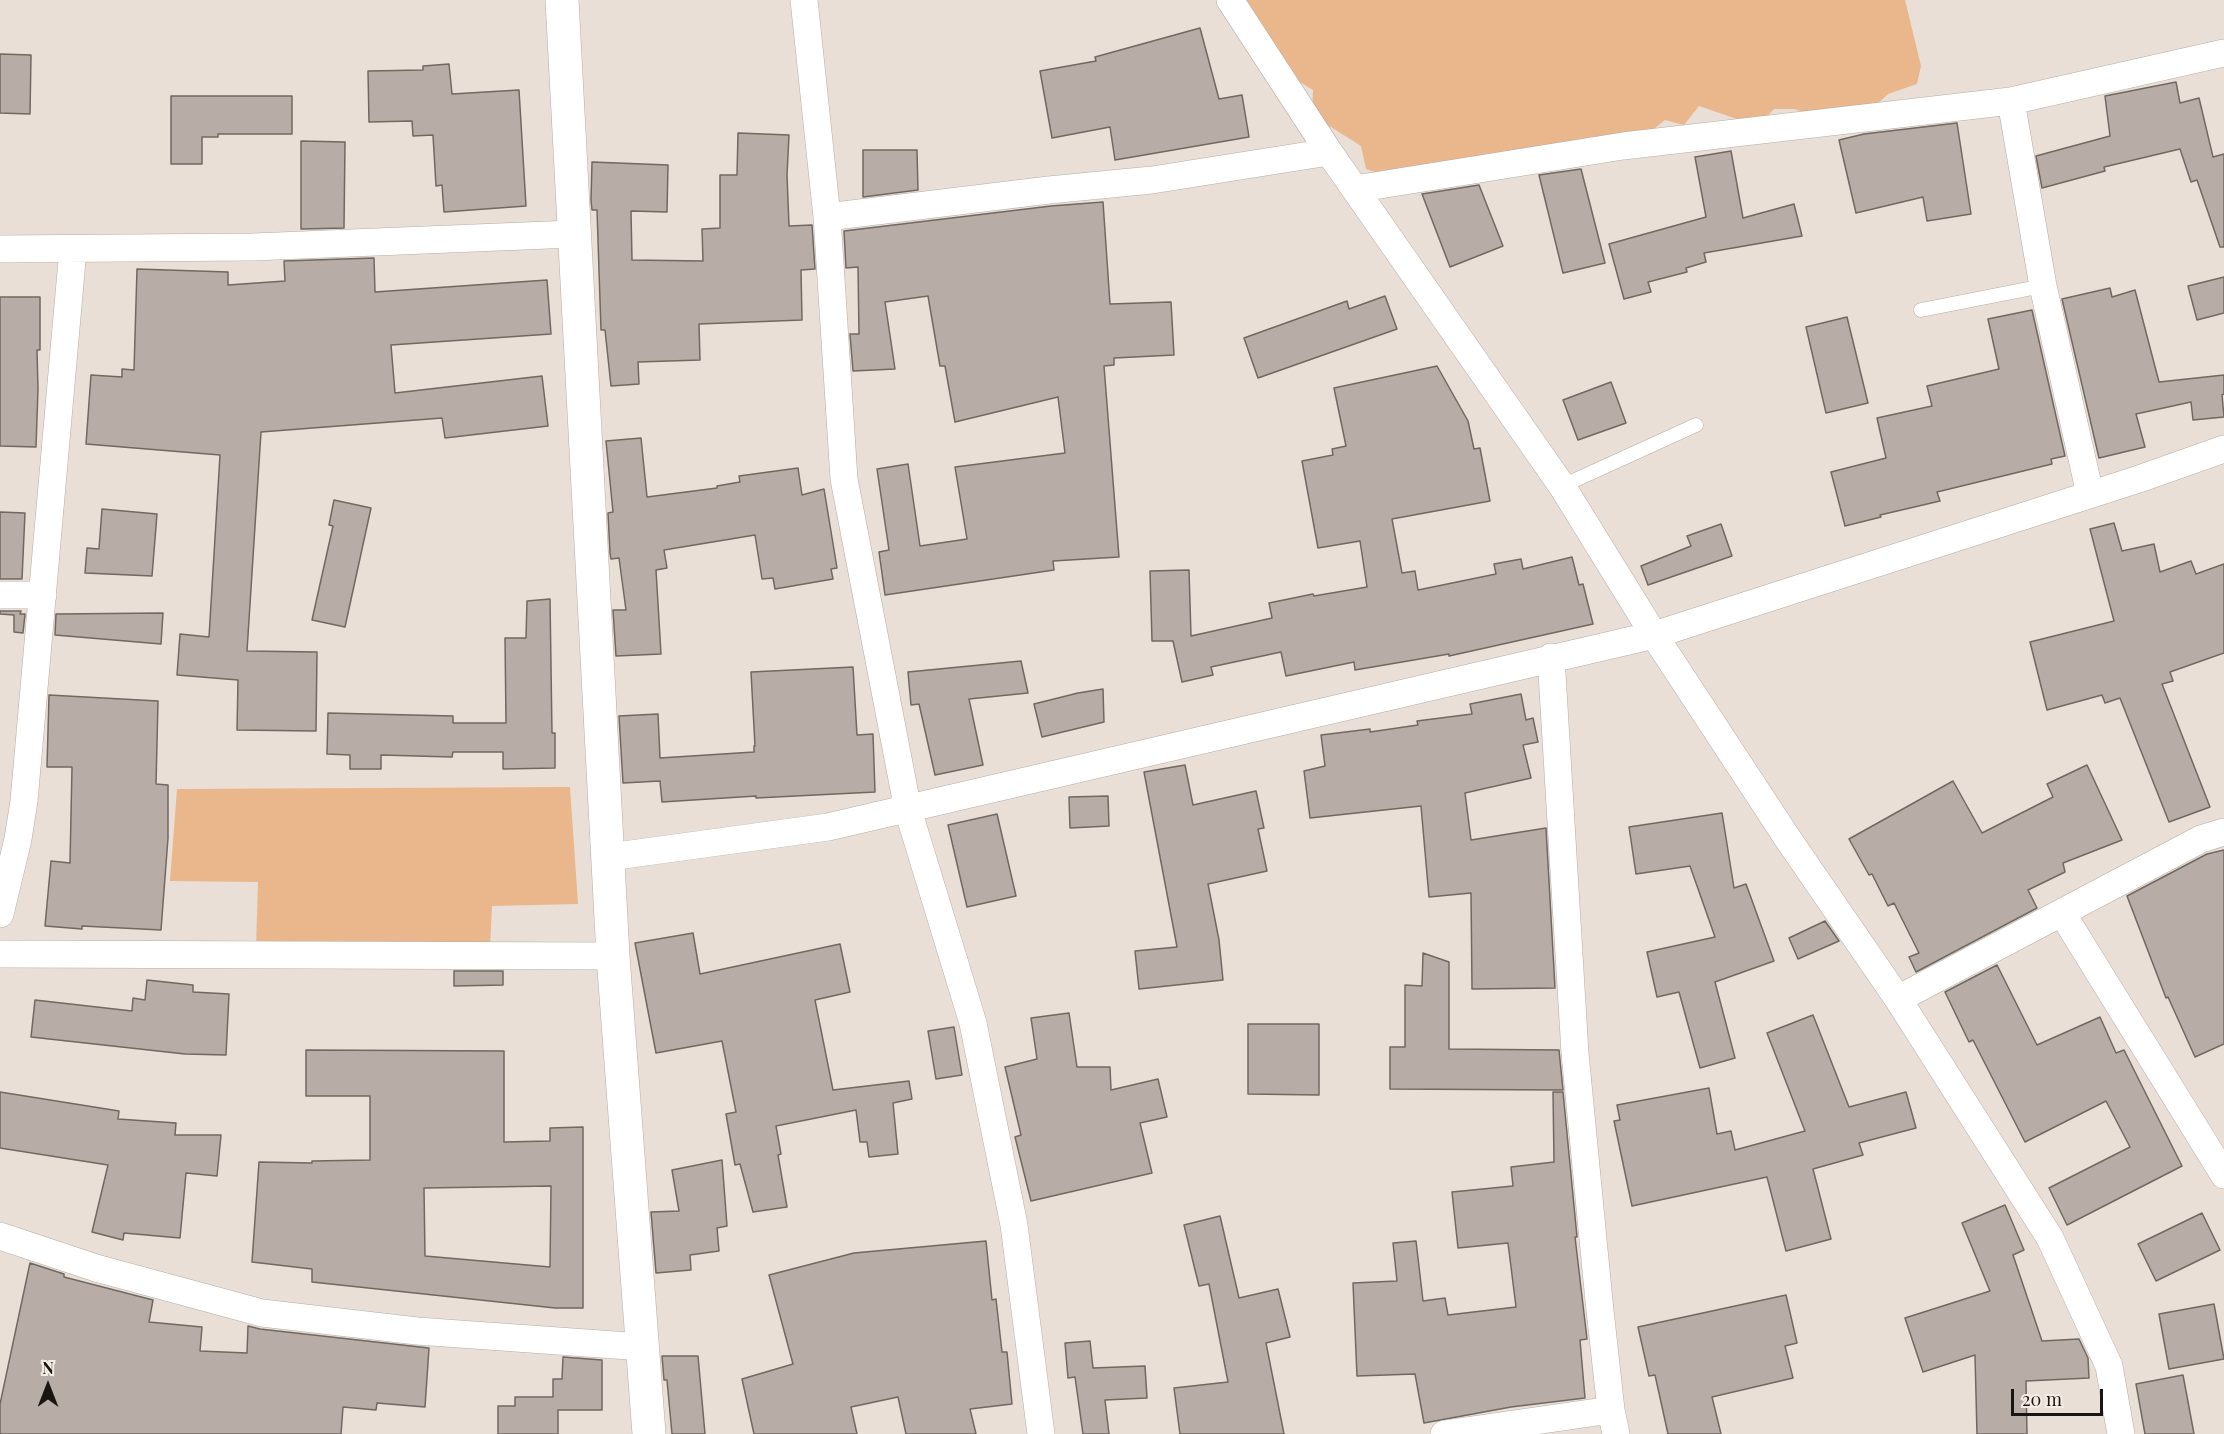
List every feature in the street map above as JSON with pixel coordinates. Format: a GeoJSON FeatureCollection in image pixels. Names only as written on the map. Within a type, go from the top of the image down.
{"type":"FeatureCollection","features":[{"type":"Feature","properties":{"kind":"street"},"geometry":{"type":"LineString","coordinates":[[562,0],[613,956],[649,1434]]}},
{"type":"Feature","properties":{"kind":"street"},"geometry":{"type":"LineString","coordinates":[[804,0],[827,217],[844,479],[908,810],[973,1023],[1014,1225],[1041,1434]]}},
{"type":"Feature","properties":{"kind":"street"},"geometry":{"type":"LineString","coordinates":[[1230,0],[1329,152],[1562,486],[1654,635],[1788,839],[1898,999],[2050,1238],[2109,1366],[2121,1434]]}},
{"type":"Feature","properties":{"kind":"street"},"geometry":{"type":"LineString","coordinates":[[1355,189],[1623,146],[2011,101],[2223,57]]}},
{"type":"Feature","properties":{"kind":"street"},"geometry":{"type":"LineString","coordinates":[[2011,101],[2043,286],[2090,494]]}},
{"type":"Feature","properties":{"kind":"street"},"geometry":{"type":"LineString","coordinates":[[827,217],[1152,180],[1329,152]]}},
{"type":"Feature","properties":{"kind":"street"},"geometry":{"type":"LineString","coordinates":[[0,249],[253,247],[573,234]]}},
{"type":"Feature","properties":{"kind":"street"},"geometry":{"type":"LineString","coordinates":[[0,914],[18,838],[12,800],[43,595],[73,249]]}},
{"type":"Feature","properties":{"kind":"street"},"geometry":{"type":"LineString","coordinates":[[609,857],[828,827],[1551,657],[1654,635],[2139,479],[2224,449]]}},
{"type":"Feature","properties":{"kind":"street"},"geometry":{"type":"LineString","coordinates":[[0,595],[43,595]]}},
{"type":"Feature","properties":{"kind":"street"},"geometry":{"type":"LineString","coordinates":[[1444,1434],[1613,1422],[1575,1053],[1551,657]]}},
{"type":"Feature","properties":{"kind":"street"},"geometry":{"type":"LineString","coordinates":[[1898,999],[2201,839],[2224,832]]}},
{"type":"Feature","properties":{"kind":"street"},"geometry":{"type":"LineString","coordinates":[[2061,913],[2224,1175]]}},
{"type":"Feature","properties":{"kind":"street"},"geometry":{"type":"LineString","coordinates":[[0,954],[613,956]]}},
{"type":"Feature","properties":{"kind":"street"},"geometry":{"type":"LineString","coordinates":[[0,1236],[96,1268],[262,1313],[417,1331],[644,1347]]}},
{"type":"Feature","properties":{"kind":"lane"},"geometry":{"type":"LineString","coordinates":[[1921,310],[2043,286]]}},
{"type":"Feature","properties":{"kind":"lane"},"geometry":{"type":"LineString","coordinates":[[1562,486],[1696,425]]}},
{"type":"Feature","properties":{"kind":"shaded area"},"geometry":{"type":"Polygon","coordinates":[[[1244,0],[1905,0],[1921,66],[1917,84],[1888,94],[1866,115],[1813,115],[1794,109],[1774,109],[1761,123],[1737,119],[1699,106],[1684,125],[1665,120],[1649,133],[1573,152],[1568,169],[1521,166],[1390,177],[1366,169],[1361,146],[1331,127],[1312,119],[1313,90],[1292,77],[1244,0]]]}},
{"type":"Feature","properties":{"kind":"shaded area"},"geometry":{"type":"Polygon","coordinates":[[[570,787],[578,904],[492,906],[490,948],[256,948],[258,882],[170,881],[177,789],[570,787]]]}},
{"type":"Feature","properties":{"kind":"building"},"geometry":{"type":"Polygon","coordinates":[[[1200,28],[1219,99],[1242,95],[1249,137],[1115,160],[1110,127],[1052,138],[1040,71],[1096,61],[1095,57],[1200,28]]]}},
{"type":"Feature","properties":{"kind":"building"},"geometry":{"type":"Polygon","coordinates":[[[0,54],[31,55],[30,114],[0,113],[0,54]]]}},
{"type":"Feature","properties":{"kind":"building"},"geometry":{"type":"Polygon","coordinates":[[[449,64],[452,94],[519,90],[526,206],[444,212],[442,185],[436,186],[433,135],[413,136],[412,121],[369,122],[368,71],[423,70],[423,66],[449,64]]]}},
{"type":"Feature","properties":{"kind":"building"},"geometry":{"type":"Polygon","coordinates":[[[2176,82],[2180,103],[2199,98],[2213,157],[2224,154],[2224,247],[2220,247],[2197,180],[2191,182],[2180,149],[2104,167],[2105,171],[2042,188],[2036,156],[2110,136],[2105,96],[2176,82]]]}},
{"type":"Feature","properties":{"kind":"building"},"geometry":{"type":"Polygon","coordinates":[[[171,96],[292,96],[292,134],[218,134],[218,137],[202,137],[202,164],[171,164],[171,96]]]}},
{"type":"Feature","properties":{"kind":"building"},"geometry":{"type":"Polygon","coordinates":[[[1957,123],[1971,214],[1927,221],[1923,197],[1856,213],[1839,140],[1864,134],[1957,123]]]}},
{"type":"Feature","properties":{"kind":"building"},"geometry":{"type":"Polygon","coordinates":[[[738,133],[789,135],[787,175],[789,226],[812,225],[815,269],[801,270],[802,320],[699,324],[700,360],[638,362],[639,384],[611,386],[605,330],[601,330],[597,210],[592,210],[591,200],[592,162],[668,165],[667,212],[631,211],[632,260],[703,261],[702,229],[720,228],[720,175],[737,175],[738,133]]]}},
{"type":"Feature","properties":{"kind":"building"},"geometry":{"type":"Polygon","coordinates":[[[301,141],[345,142],[344,228],[301,229],[301,141]]]}},
{"type":"Feature","properties":{"kind":"building"},"geometry":{"type":"Polygon","coordinates":[[[863,150],[917,150],[918,190],[863,197],[863,150]]]}},
{"type":"Feature","properties":{"kind":"building"},"geometry":{"type":"Polygon","coordinates":[[[1731,151],[1743,218],[1794,204],[1802,236],[1704,253],[1706,262],[1686,268],[1687,272],[1648,282],[1651,292],[1624,299],[1609,244],[1706,217],[1695,157],[1731,151]]]}},
{"type":"Feature","properties":{"kind":"building"},"geometry":{"type":"Polygon","coordinates":[[[1581,169],[1605,263],[1563,273],[1539,175],[1581,169]]]}},
{"type":"Feature","properties":{"kind":"building"},"geometry":{"type":"Polygon","coordinates":[[[1479,185],[1503,246],[1450,267],[1422,194],[1479,185]]]}},
{"type":"Feature","properties":{"kind":"building"},"geometry":{"type":"Polygon","coordinates":[[[1103,202],[1110,304],[1171,302],[1174,355],[1114,358],[1114,365],[1104,366],[1119,557],[1053,561],[1054,570],[885,595],[879,552],[889,550],[877,469],[908,464],[920,546],[967,539],[955,467],[1065,453],[1058,397],[955,422],[945,366],[940,366],[928,296],[885,302],[895,369],[853,371],[850,334],[859,334],[858,267],[846,268],[844,231],[1051,206],[1103,202]]]}},
{"type":"Feature","properties":{"kind":"building"},"geometry":{"type":"Polygon","coordinates":[[[374,258],[375,292],[547,280],[551,334],[391,345],[395,393],[542,376],[548,426],[445,438],[442,418],[261,432],[247,651],[317,652],[316,731],[237,730],[238,680],[177,675],[180,634],[209,637],[220,455],[86,444],[91,375],[122,377],[122,369],[134,370],[137,269],[228,272],[228,285],[285,281],[284,261],[374,258]]]}},
{"type":"Feature","properties":{"kind":"building"},"geometry":{"type":"Polygon","coordinates":[[[2224,277],[2224,313],[2197,320],[2188,286],[2224,277]]]}},
{"type":"Feature","properties":{"kind":"building"},"geometry":{"type":"Polygon","coordinates":[[[2110,288],[2112,297],[2135,290],[2159,382],[2224,375],[2224,394],[2222,395],[2224,417],[2193,420],[2191,402],[2136,414],[2145,447],[2099,458],[2062,299],[2110,288]]]}},
{"type":"Feature","properties":{"kind":"building"},"geometry":{"type":"Polygon","coordinates":[[[1385,296],[1397,329],[1258,378],[1244,338],[1347,301],[1349,309],[1385,296]]]}},
{"type":"Feature","properties":{"kind":"building"},"geometry":{"type":"Polygon","coordinates":[[[0,297],[40,297],[36,447],[0,446],[0,297]]]}},
{"type":"Feature","properties":{"kind":"building"},"geometry":{"type":"Polygon","coordinates":[[[2032,310],[2065,456],[2051,459],[2052,464],[1937,492],[1940,501],[1845,526],[1831,472],[1886,458],[1877,418],[1932,406],[1927,386],[1999,369],[1988,319],[2032,310]]]}},
{"type":"Feature","properties":{"kind":"building"},"geometry":{"type":"Polygon","coordinates":[[[1847,317],[1868,403],[1826,413],[1806,327],[1847,317]]]}},
{"type":"Feature","properties":{"kind":"building"},"geometry":{"type":"Polygon","coordinates":[[[1437,366],[1468,421],[1474,449],[1480,448],[1490,501],[1392,519],[1402,573],[1415,571],[1418,590],[1496,574],[1494,564],[1521,559],[1523,569],[1572,557],[1579,585],[1583,584],[1593,624],[1449,656],[1449,654],[1355,670],[1354,662],[1286,676],[1281,652],[1211,667],[1213,675],[1182,682],[1173,641],[1152,641],[1150,571],[1189,570],[1191,636],[1272,618],[1269,603],[1367,587],[1360,541],[1318,548],[1302,461],[1333,455],[1332,449],[1346,446],[1334,388],[1437,366]]]}},
{"type":"Feature","properties":{"kind":"building"},"geometry":{"type":"Polygon","coordinates":[[[1611,382],[1626,423],[1578,440],[1563,400],[1611,382]]]}},
{"type":"Feature","properties":{"kind":"building"},"geometry":{"type":"Polygon","coordinates":[[[641,438],[647,497],[717,488],[717,486],[740,482],[739,476],[798,468],[802,495],[824,489],[837,568],[831,569],[833,579],[775,589],[773,578],[762,579],[755,535],[664,550],[667,568],[656,570],[661,654],[616,656],[613,610],[626,610],[619,558],[611,559],[610,553],[608,513],[613,512],[606,441],[641,438]]]}},
{"type":"Feature","properties":{"kind":"building"},"geometry":{"type":"Polygon","coordinates":[[[334,500],[371,508],[345,627],[312,620],[333,526],[329,525],[334,500]]]}},
{"type":"Feature","properties":{"kind":"building"},"geometry":{"type":"Polygon","coordinates":[[[102,509],[157,514],[152,576],[85,573],[87,548],[99,549],[102,509]]]}},
{"type":"Feature","properties":{"kind":"building"},"geometry":{"type":"Polygon","coordinates":[[[0,512],[25,513],[22,579],[0,579],[0,512]]]}},
{"type":"Feature","properties":{"kind":"building"},"geometry":{"type":"Polygon","coordinates":[[[2114,523],[2122,551],[2154,544],[2160,572],[2191,561],[2196,574],[2224,564],[2224,653],[2170,672],[2173,681],[2162,684],[2210,807],[2169,822],[2120,698],[2105,703],[2102,695],[2047,710],[2030,642],[2114,621],[2090,529],[2114,523]]]}},
{"type":"Feature","properties":{"kind":"building"},"geometry":{"type":"Polygon","coordinates":[[[1721,524],[1732,556],[1648,585],[1641,566],[1691,546],[1687,536],[1721,524]]]}},
{"type":"Feature","properties":{"kind":"building"},"geometry":{"type":"Polygon","coordinates":[[[550,599],[552,733],[555,733],[555,768],[503,769],[503,752],[453,752],[452,757],[381,755],[381,769],[350,769],[350,755],[327,754],[328,713],[453,716],[453,723],[506,723],[505,638],[526,638],[527,601],[550,599]]]}},
{"type":"Feature","properties":{"kind":"building"},"geometry":{"type":"Polygon","coordinates":[[[0,611],[21,611],[20,614],[25,614],[23,633],[14,632],[14,615],[0,614],[0,611]]]}},
{"type":"Feature","properties":{"kind":"building"},"geometry":{"type":"Polygon","coordinates":[[[163,613],[161,644],[55,635],[56,614],[163,613]]]}},
{"type":"Feature","properties":{"kind":"building"},"geometry":{"type":"Polygon","coordinates":[[[1021,661],[1028,693],[969,699],[983,765],[935,775],[919,704],[911,705],[908,672],[1021,661]]]}},
{"type":"Feature","properties":{"kind":"building"},"geometry":{"type":"Polygon","coordinates":[[[853,667],[857,735],[873,734],[875,792],[662,802],[660,781],[623,783],[619,716],[658,714],[660,758],[754,752],[751,672],[853,667]]]}},
{"type":"Feature","properties":{"kind":"building"},"geometry":{"type":"Polygon","coordinates":[[[1103,689],[1104,722],[1042,737],[1034,704],[1103,689]]]}},
{"type":"Feature","properties":{"kind":"building"},"geometry":{"type":"Polygon","coordinates":[[[1521,694],[1526,720],[1533,718],[1538,742],[1523,745],[1531,778],[1465,793],[1471,840],[1546,828],[1555,988],[1472,989],[1471,893],[1429,897],[1421,806],[1310,818],[1304,771],[1325,766],[1321,735],[1370,729],[1370,732],[1418,725],[1417,721],[1472,714],[1470,704],[1521,694]]]}},
{"type":"Feature","properties":{"kind":"building"},"geometry":{"type":"Polygon","coordinates":[[[49,695],[158,701],[156,784],[168,785],[168,838],[161,930],[45,926],[51,861],[70,863],[72,767],[47,767],[49,695]]]}},
{"type":"Feature","properties":{"kind":"building"},"geometry":{"type":"Polygon","coordinates":[[[1185,765],[1193,805],[1256,791],[1264,828],[1258,829],[1267,871],[1208,884],[1219,940],[1223,980],[1139,989],[1135,951],[1177,947],[1144,772],[1185,765]]]}},
{"type":"Feature","properties":{"kind":"building"},"geometry":{"type":"Polygon","coordinates":[[[2087,765],[2122,840],[2063,863],[2065,872],[2028,890],[2037,908],[1916,972],[1909,957],[1919,953],[1894,903],[1888,906],[1872,874],[1869,875],[1849,839],[1953,781],[1982,833],[2053,797],[2047,784],[2087,765]]]}},
{"type":"Feature","properties":{"kind":"building"},"geometry":{"type":"Polygon","coordinates":[[[1108,796],[1109,826],[1070,828],[1069,797],[1108,796]]]}},
{"type":"Feature","properties":{"kind":"building"},"geometry":{"type":"Polygon","coordinates":[[[1722,813],[1734,888],[1746,884],[1774,961],[1715,982],[1735,1058],[1700,1068],[1679,992],[1657,997],[1647,952],[1715,937],[1690,866],[1636,874],[1629,827],[1722,813]]]}},
{"type":"Feature","properties":{"kind":"building"},"geometry":{"type":"Polygon","coordinates":[[[997,814],[1016,896],[967,907],[948,825],[997,814]]]}},
{"type":"Feature","properties":{"kind":"building"},"geometry":{"type":"Polygon","coordinates":[[[2224,850],[2224,1044],[2195,1057],[2168,997],[2166,998],[2127,896],[2207,854],[2224,850]]]}},
{"type":"Feature","properties":{"kind":"building"},"geometry":{"type":"Polygon","coordinates":[[[1825,921],[1839,941],[1798,959],[1789,938],[1825,921]]]}},
{"type":"Feature","properties":{"kind":"building"},"geometry":{"type":"Polygon","coordinates":[[[693,933],[700,974],[840,944],[850,992],[815,1000],[833,1090],[909,1081],[912,1099],[893,1103],[898,1154],[869,1157],[867,1142],[860,1142],[856,1110],[776,1126],[781,1154],[778,1155],[787,1207],[753,1212],[740,1164],[735,1165],[726,1114],[736,1112],[722,1041],[656,1053],[635,943],[693,933]]]}},
{"type":"Feature","properties":{"kind":"building"},"geometry":{"type":"Polygon","coordinates":[[[1423,953],[1449,962],[1449,1049],[1559,1050],[1563,1090],[1390,1089],[1390,1047],[1405,1047],[1405,985],[1422,986],[1423,953]]]}},
{"type":"Feature","properties":{"kind":"building"},"geometry":{"type":"Polygon","coordinates":[[[1997,965],[2037,1045],[2100,1017],[2116,1053],[2124,1050],[2182,1166],[2067,1225],[2049,1188],[2130,1147],[2106,1101],[2025,1142],[1973,1040],[1969,1042],[1945,992],[1997,965]]]}},
{"type":"Feature","properties":{"kind":"building"},"geometry":{"type":"Polygon","coordinates":[[[454,971],[503,971],[503,985],[454,986],[454,971]]]}},
{"type":"Feature","properties":{"kind":"building"},"geometry":{"type":"Polygon","coordinates":[[[147,980],[193,985],[193,992],[229,994],[226,1055],[185,1054],[31,1037],[35,1000],[132,1011],[133,998],[145,1000],[147,980]]]}},
{"type":"Feature","properties":{"kind":"building"},"geometry":{"type":"Polygon","coordinates":[[[1069,1013],[1077,1067],[1110,1067],[1111,1090],[1158,1079],[1167,1117],[1140,1123],[1152,1173],[1031,1201],[1015,1137],[1021,1135],[1005,1067],[1037,1059],[1031,1018],[1069,1013]]]}},
{"type":"Feature","properties":{"kind":"building"},"geometry":{"type":"Polygon","coordinates":[[[1813,1015],[1849,1107],[1906,1092],[1916,1128],[1859,1143],[1863,1155],[1813,1169],[1831,1239],[1786,1251],[1767,1177],[1632,1206],[1614,1121],[1620,1120],[1617,1105],[1709,1088],[1717,1134],[1731,1131],[1735,1150],[1805,1131],[1767,1033],[1813,1015]]]}},
{"type":"Feature","properties":{"kind":"building"},"geometry":{"type":"Polygon","coordinates":[[[1248,1024],[1319,1024],[1319,1095],[1248,1094],[1248,1024]]]}},
{"type":"Feature","properties":{"kind":"building"},"geometry":{"type":"Polygon","coordinates":[[[954,1027],[962,1075],[936,1079],[928,1031],[954,1027]]]}},
{"type":"Feature","properties":{"kind":"building"},"geometry":{"type":"Polygon","coordinates":[[[306,1050],[504,1051],[504,1142],[550,1141],[550,1128],[583,1127],[583,1308],[555,1308],[312,1282],[312,1269],[252,1262],[259,1162],[312,1163],[312,1161],[370,1160],[370,1096],[306,1096],[306,1050]],[[551,1186],[424,1188],[425,1256],[550,1267],[551,1186]]]}},
{"type":"Feature","properties":{"kind":"building"},"geometry":{"type":"Polygon","coordinates":[[[0,1092],[119,1111],[118,1119],[176,1123],[175,1135],[221,1135],[217,1176],[186,1173],[180,1238],[124,1233],[123,1240],[92,1232],[108,1165],[0,1148],[0,1092]]]}},
{"type":"Feature","properties":{"kind":"building"},"geometry":{"type":"Polygon","coordinates":[[[1553,1092],[1563,1092],[1577,1237],[1575,1237],[1587,1339],[1580,1340],[1585,1398],[1511,1407],[1424,1423],[1415,1374],[1357,1376],[1353,1283],[1397,1281],[1393,1243],[1416,1241],[1423,1301],[1445,1298],[1448,1315],[1516,1307],[1508,1243],[1458,1248],[1452,1192],[1513,1186],[1511,1167],[1554,1162],[1553,1092]]]}},
{"type":"Feature","properties":{"kind":"building"},"geometry":{"type":"Polygon","coordinates":[[[722,1160],[727,1226],[717,1228],[719,1251],[690,1255],[691,1270],[656,1273],[651,1212],[679,1211],[672,1170],[722,1160]]]}},
{"type":"Feature","properties":{"kind":"building"},"geometry":{"type":"Polygon","coordinates":[[[2005,1205],[2024,1250],[2013,1255],[2042,1341],[2079,1339],[2088,1358],[2089,1378],[2026,1381],[2027,1434],[1977,1434],[1975,1355],[1923,1372],[1905,1318],[1990,1291],[1962,1223],[2005,1205]]]}},
{"type":"Feature","properties":{"kind":"building"},"geometry":{"type":"Polygon","coordinates":[[[2202,1213],[2220,1250],[2156,1281],[2138,1244],[2202,1213]]]}},
{"type":"Feature","properties":{"kind":"building"},"geometry":{"type":"Polygon","coordinates":[[[1220,1216],[1239,1298],[1278,1289],[1290,1337],[1266,1343],[1284,1434],[1180,1434],[1174,1388],[1228,1382],[1209,1284],[1199,1286],[1184,1225],[1220,1216]]]}},
{"type":"Feature","properties":{"kind":"building"},"geometry":{"type":"Polygon","coordinates":[[[986,1241],[992,1300],[996,1299],[1002,1352],[1007,1352],[1012,1404],[970,1409],[976,1434],[906,1434],[898,1397],[851,1407],[857,1434],[754,1434],[742,1379],[793,1364],[769,1275],[854,1253],[986,1241]]]}},
{"type":"Feature","properties":{"kind":"building"},"geometry":{"type":"Polygon","coordinates":[[[30,1263],[64,1274],[64,1277],[153,1300],[149,1322],[202,1327],[200,1351],[247,1353],[248,1326],[429,1348],[425,1407],[377,1403],[376,1410],[343,1407],[341,1434],[0,1434],[0,1404],[30,1263]]]}},
{"type":"Feature","properties":{"kind":"building"},"geometry":{"type":"Polygon","coordinates":[[[1786,1295],[1797,1343],[1785,1346],[1793,1378],[1712,1397],[1721,1434],[1668,1434],[1655,1375],[1649,1376],[1638,1327],[1786,1295]]]}},
{"type":"Feature","properties":{"kind":"building"},"geometry":{"type":"Polygon","coordinates":[[[2214,1304],[2224,1359],[2169,1369],[2159,1314],[2214,1304]]]}},
{"type":"Feature","properties":{"kind":"building"},"geometry":{"type":"Polygon","coordinates":[[[1090,1341],[1093,1368],[1145,1366],[1147,1398],[1105,1400],[1109,1434],[1083,1434],[1075,1377],[1068,1378],[1065,1343],[1090,1341]]]}},
{"type":"Feature","properties":{"kind":"building"},"geometry":{"type":"Polygon","coordinates":[[[662,1356],[698,1356],[705,1434],[672,1434],[667,1380],[664,1380],[662,1356]]]}},
{"type":"Feature","properties":{"kind":"building"},"geometry":{"type":"Polygon","coordinates":[[[563,1357],[602,1360],[602,1410],[558,1410],[558,1434],[498,1434],[498,1406],[515,1406],[515,1397],[553,1397],[553,1379],[562,1379],[563,1357]]]}},
{"type":"Feature","properties":{"kind":"building"},"geometry":{"type":"Polygon","coordinates":[[[2183,1375],[2194,1434],[2145,1434],[2136,1384],[2183,1375]]]}}]}
